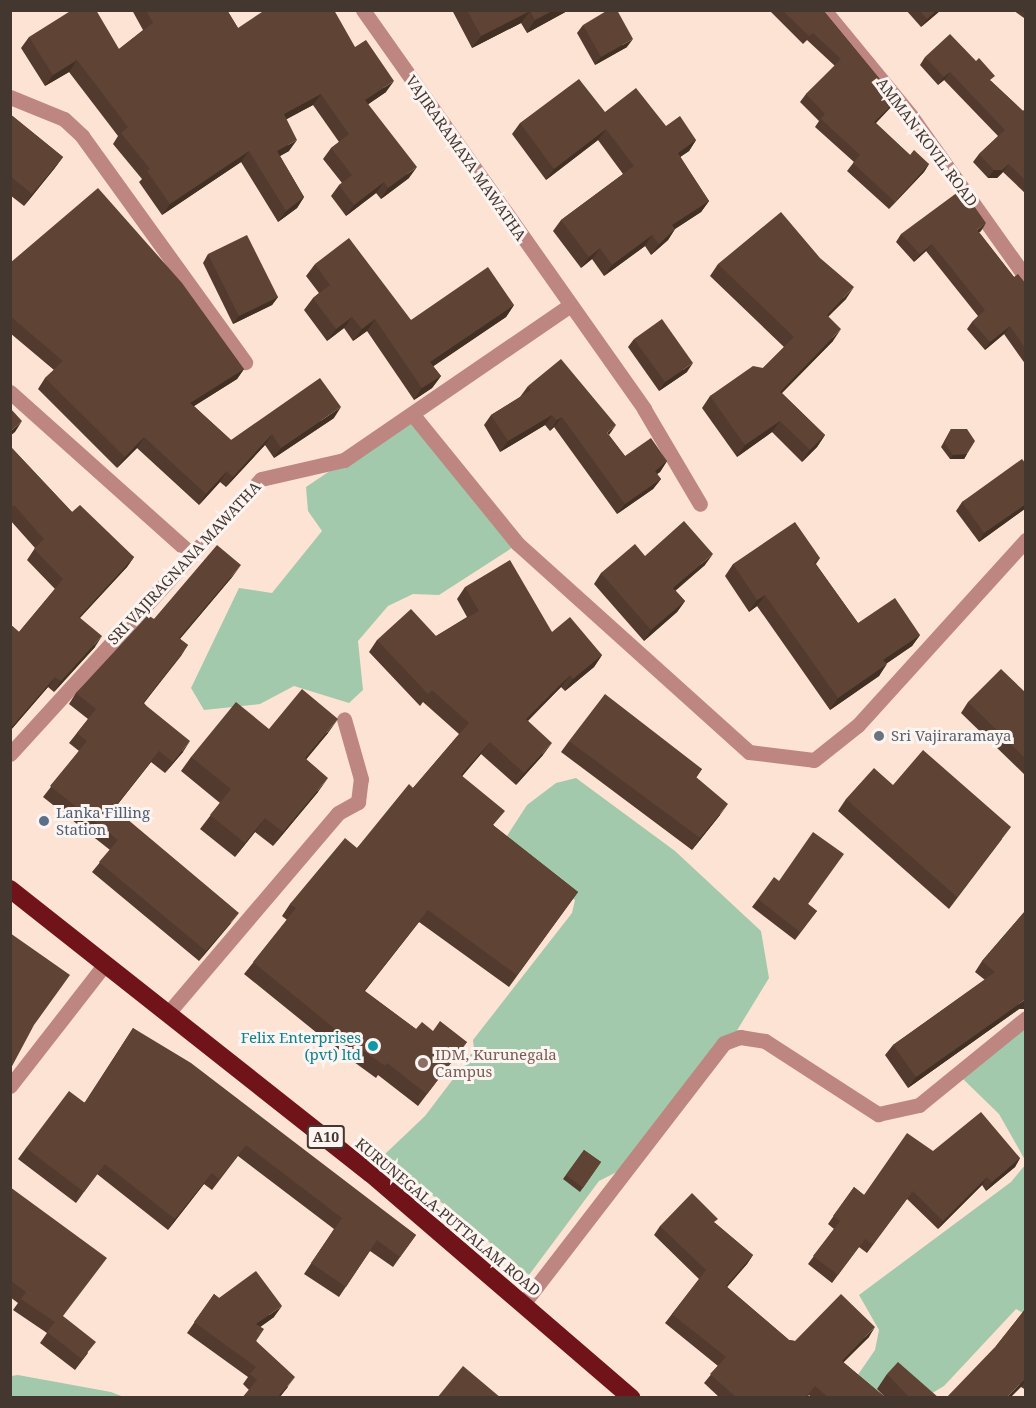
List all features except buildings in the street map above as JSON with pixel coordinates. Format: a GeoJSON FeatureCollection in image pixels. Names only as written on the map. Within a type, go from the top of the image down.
{"type":"FeatureCollection","features":[{"type":"Feature","properties":{"kind":"highway","name":"KURUNEGALA-PUTTALAM ROAD"},"geometry":{"type":"LineString","coordinates":[[10,889],[370,1173],[632,1398]]}},
{"type":"Feature","properties":{"kind":"street","name":"VAJIRARAMAYA MAWATHA"},"geometry":{"type":"LineString","coordinates":[[363,10],[645,408],[700,504]]}},
{"type":"Feature","properties":{"kind":"street","name":"AMMAN KOVIL ROAD"},"geometry":{"type":"LineString","coordinates":[[825,10],[911,116],[1026,278]]}},
{"type":"Feature","properties":{"kind":"street"},"geometry":{"type":"LineString","coordinates":[[10,97],[64,119],[82,136],[244,362]]}},
{"type":"Feature","properties":{"kind":"street","name":"SRI VAJIRAGNANA MAWATHA"},"geometry":{"type":"LineString","coordinates":[[10,754],[190,553],[261,479],[345,460],[570,305]]}},
{"type":"Feature","properties":{"kind":"street"},"geometry":{"type":"LineString","coordinates":[[10,392],[190,553]]}},
{"type":"Feature","properties":{"kind":"street"},"geometry":{"type":"LineString","coordinates":[[413,415],[518,544],[749,752],[814,760],[858,725],[1026,540]]}},
{"type":"Feature","properties":{"kind":"street"},"geometry":{"type":"LineString","coordinates":[[168,1013],[338,813],[358,802],[361,778],[345,719]]}},
{"type":"Feature","properties":{"kind":"street"},"geometry":{"type":"LineString","coordinates":[[10,1086],[105,964]]}},
{"type":"Feature","properties":{"kind":"street"},"geometry":{"type":"LineString","coordinates":[[523,1304],[724,1043],[740,1037],[765,1041],[878,1114],[919,1105],[1026,1018]]}},
{"type":"Feature","properties":{"kind":"green space"},"geometry":{"type":"Polygon","coordinates":[[[413,415],[518,544],[439,595],[413,594],[388,606],[358,641],[363,690],[349,703],[294,686],[260,704],[204,710],[191,688],[239,588],[272,593],[322,531],[308,511],[306,487],[413,415]]]}},
{"type":"Feature","properties":{"kind":"green space"},"geometry":{"type":"Polygon","coordinates":[[[576,778],[675,851],[761,931],[769,978],[733,1037],[646,1157],[599,1181],[529,1275],[384,1155],[425,1116],[466,1062],[474,1049],[473,1040],[572,913],[575,900],[503,842],[527,805],[556,783],[576,778]]]}},
{"type":"Feature","properties":{"kind":"green space"},"geometry":{"type":"Polygon","coordinates":[[[1025,1026],[1025,1160],[999,1114],[963,1079],[1025,1026]]]}},
{"type":"Feature","properties":{"kind":"green space"},"geometry":{"type":"Polygon","coordinates":[[[1025,1165],[1025,1314],[1016,1309],[944,1386],[929,1395],[879,1397],[855,1379],[875,1350],[879,1330],[859,1295],[1011,1182],[1025,1165]]]}},
{"type":"Feature","properties":{"kind":"green space"},"geometry":{"type":"Polygon","coordinates":[[[18,1375],[111,1392],[124,1397],[11,1397],[11,1376],[18,1375]]]}},
{"type":"Feature","properties":{"kind":"place","name":"Sri Vajiraramaya"},"geometry":{"type":"Point","coordinates":[879,736]}},
{"type":"Feature","properties":{"kind":"place","name":"Lanka Filling Station"},"geometry":{"type":"Point","coordinates":[44,821]}},
{"type":"Feature","properties":{"kind":"place","name":"Felix Enterprises (pvt) ltd"},"geometry":{"type":"Point","coordinates":[373,1046]}},
{"type":"Feature","properties":{"kind":"place","name":"IDM, Kurunegala Campus"},"geometry":{"type":"Point","coordinates":[423,1063]}}]}
